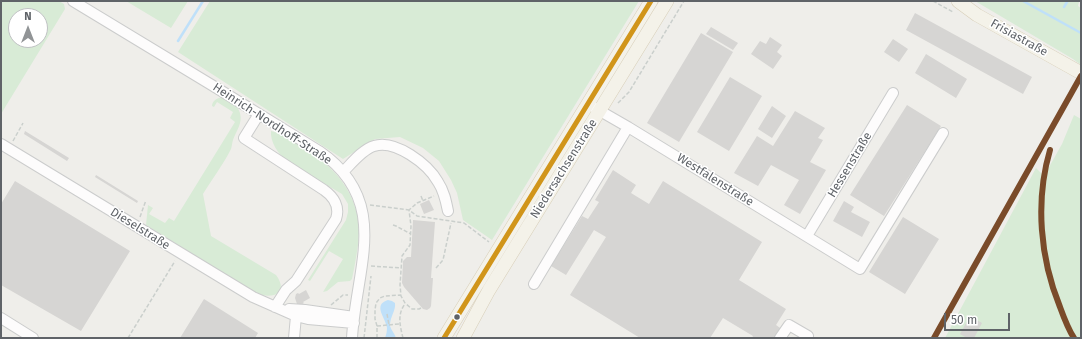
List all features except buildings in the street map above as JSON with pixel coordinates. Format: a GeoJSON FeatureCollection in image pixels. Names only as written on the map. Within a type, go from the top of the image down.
{"type":"FeatureCollection","features":[{"type":"Feature","properties":{"kind":"main road","name":"Niedersachsenstraße"},"geometry":{"type":"LineString","coordinates":[[444,338],[599,110],[651,1]]}},
{"type":"Feature","properties":{"kind":"main road","name":"Niedersachsenstraße"},"geometry":{"type":"LineString","coordinates":[[463,338],[489,290],[667,1]]}},
{"type":"Feature","properties":{"kind":"main road"},"geometry":{"type":"LineString","coordinates":[[946,1],[977,15]]}},
{"type":"Feature","properties":{"kind":"main road","name":"Frisiastraße"},"geometry":{"type":"LineString","coordinates":[[958,1],[977,15],[1081,73]]}},
{"type":"Feature","properties":{"kind":"street","name":"Heinrich-Nordhoff-Straße"},"geometry":{"type":"LineString","coordinates":[[73,1],[326,156],[343,172],[358,196],[364,222],[364,246],[352,338]]}},
{"type":"Feature","properties":{"kind":"street","name":"Hessenstraße"},"geometry":{"type":"LineString","coordinates":[[807,236],[893,93]]}},
{"type":"Feature","properties":{"kind":"street","name":"Westfalenstraße"},"geometry":{"type":"LineString","coordinates":[[599,110],[860,269],[943,133]]}},
{"type":"Feature","properties":{"kind":"street"},"geometry":{"type":"LineString","coordinates":[[259,114],[244,138],[324,190],[334,200],[337,208],[336,219],[296,281],[286,290],[279,308]]}},
{"type":"Feature","properties":{"kind":"street"},"geometry":{"type":"LineString","coordinates":[[534,284],[628,127]]}},
{"type":"Feature","properties":{"kind":"street","name":"Dieselstraße"},"geometry":{"type":"LineString","coordinates":[[1,144],[245,293],[296,316],[354,320]]}},
{"type":"Feature","properties":{"kind":"street"},"geometry":{"type":"LineString","coordinates":[[343,172],[367,149],[373,146],[380,144],[395,148],[405,152],[427,167],[444,191],[448,211]]}},
{"type":"Feature","properties":{"kind":"street","name":"Dieselstraße"},"geometry":{"type":"LineString","coordinates":[[279,308],[305,310],[354,320]]}},
{"type":"Feature","properties":{"kind":"street"},"geometry":{"type":"LineString","coordinates":[[294,338],[296,316]]}},
{"type":"Feature","properties":{"kind":"street"},"geometry":{"type":"LineString","coordinates":[[1,318],[33,338]]}},
{"type":"Feature","properties":{"kind":"street"},"geometry":{"type":"LineString","coordinates":[[780,338],[788,325],[808,336],[807,338]]}},
{"type":"Feature","properties":{"kind":"path"},"geometry":{"type":"LineString","coordinates":[[599,110],[618,102],[629,92],[684,1]]}},
{"type":"Feature","properties":{"kind":"path"},"geometry":{"type":"LineString","coordinates":[[17,134],[23,124]]}},
{"type":"Feature","properties":{"kind":"path"},"geometry":{"type":"LineString","coordinates":[[409,210],[417,203],[444,191]]}},
{"type":"Feature","properties":{"kind":"path"},"geometry":{"type":"LineString","coordinates":[[421,196],[423,201]]}},
{"type":"Feature","properties":{"kind":"path"},"geometry":{"type":"LineString","coordinates":[[142,211],[146,200]]}},
{"type":"Feature","properties":{"kind":"path"},"geometry":{"type":"LineString","coordinates":[[368,204],[409,210],[417,216],[464,223],[493,244]]}},
{"type":"Feature","properties":{"kind":"path"},"geometry":{"type":"LineString","coordinates":[[409,210],[411,226],[410,245],[402,256],[400,285],[401,295],[405,303],[412,309],[421,308]]}},
{"type":"Feature","properties":{"kind":"path"},"geometry":{"type":"LineString","coordinates":[[436,268],[443,260],[451,222]]}},
{"type":"Feature","properties":{"kind":"path"},"geometry":{"type":"LineString","coordinates":[[393,225],[410,234]]}},
{"type":"Feature","properties":{"kind":"path"},"geometry":{"type":"LineString","coordinates":[[128,338],[180,254]]}},
{"type":"Feature","properties":{"kind":"path"},"geometry":{"type":"LineString","coordinates":[[371,261],[371,266],[401,268]]}},
{"type":"Feature","properties":{"kind":"path"},"geometry":{"type":"LineString","coordinates":[[364,338],[371,274]]}},
{"type":"Feature","properties":{"kind":"path"},"geometry":{"type":"LineString","coordinates":[[377,338],[377,326],[375,319],[376,302],[384,296],[401,295]]}},
{"type":"Feature","properties":{"kind":"path"},"geometry":{"type":"LineString","coordinates":[[317,312],[322,308],[330,306],[343,296],[368,298]]}},
{"type":"Feature","properties":{"kind":"path"},"geometry":{"type":"LineString","coordinates":[[403,338],[399,324],[405,303]]}},
{"type":"Feature","properties":{"kind":"path"},"geometry":{"type":"LineString","coordinates":[[387,314],[388,325]]}},
{"type":"Feature","properties":{"kind":"path"},"geometry":{"type":"LineString","coordinates":[[377,326],[399,324]]}},
{"type":"Feature","properties":{"kind":"green space"},"geometry":{"type":"Polygon","coordinates":[[[1,1],[59,1],[64,4],[65,9],[48,37],[48,8],[8,8],[8,48],[41,48],[1,114],[1,1]]]}},
{"type":"Feature","properties":{"kind":"green space"},"geometry":{"type":"Polygon","coordinates":[[[126,1],[188,1],[171,28],[126,1]]]}},
{"type":"Feature","properties":{"kind":"green space"},"geometry":{"type":"Polygon","coordinates":[[[210,1],[639,1],[492,240],[463,220],[457,193],[451,180],[439,161],[423,148],[400,137],[375,139],[343,159],[178,52],[210,1]]]}},
{"type":"Feature","properties":{"kind":"green space"},"geometry":{"type":"Polygon","coordinates":[[[975,1],[1079,2],[1078,6],[1081,8],[1081,65],[1073,59],[975,1]]]}},
{"type":"Feature","properties":{"kind":"green space"},"geometry":{"type":"Polygon","coordinates":[[[222,97],[235,105],[239,110],[241,120],[231,149],[225,161],[203,194],[211,236],[276,275],[280,281],[281,288],[275,295],[268,296],[257,294],[189,254],[188,251],[146,225],[148,205],[153,208],[149,214],[165,223],[169,218],[174,221],[235,122],[230,118],[233,112],[217,102],[214,107],[212,106],[215,100],[222,97]]]}},
{"type":"Feature","properties":{"kind":"green space"},"geometry":{"type":"Polygon","coordinates":[[[1074,115],[1081,119],[1081,338],[945,338],[1036,168],[1044,176],[1062,144],[1074,115]]]}},
{"type":"Feature","properties":{"kind":"green space"},"geometry":{"type":"Polygon","coordinates":[[[271,131],[282,134],[291,139],[320,159],[338,176],[351,197],[356,209],[359,234],[352,279],[350,281],[338,282],[327,291],[323,292],[343,259],[329,251],[310,281],[308,280],[346,220],[348,204],[342,194],[286,161],[275,147],[271,131]]]}},
{"type":"Feature","properties":{"kind":"water"},"geometry":{"type":"Polygon","coordinates":[[[388,300],[395,303],[395,309],[390,326],[396,338],[385,338],[387,328],[380,308],[383,302],[388,300]]]}},
{"type":"Feature","properties":{"kind":"waterway"},"geometry":{"type":"LineString","coordinates":[[178,41],[203,1]]}},
{"type":"Feature","properties":{"kind":"waterway"},"geometry":{"type":"LineString","coordinates":[[1023,1],[1081,33]]}},
{"type":"Feature","properties":{"kind":"waterway"},"geometry":{"type":"LineString","coordinates":[[1064,7],[1067,2]]}},
{"type":"Feature","properties":{"kind":"transit line"},"geometry":{"type":"LineString","coordinates":[[444,338],[651,1]]}},
{"type":"Feature","properties":{"kind":"transit line"},"geometry":{"type":"LineString","coordinates":[[934,338],[1081,76]]}},
{"type":"Feature","properties":{"kind":"transit line"},"geometry":{"type":"LineString","coordinates":[[1050,150],[1042,189],[1041,209],[1044,249],[1053,288],[1066,323],[1074,338]]}}]}
